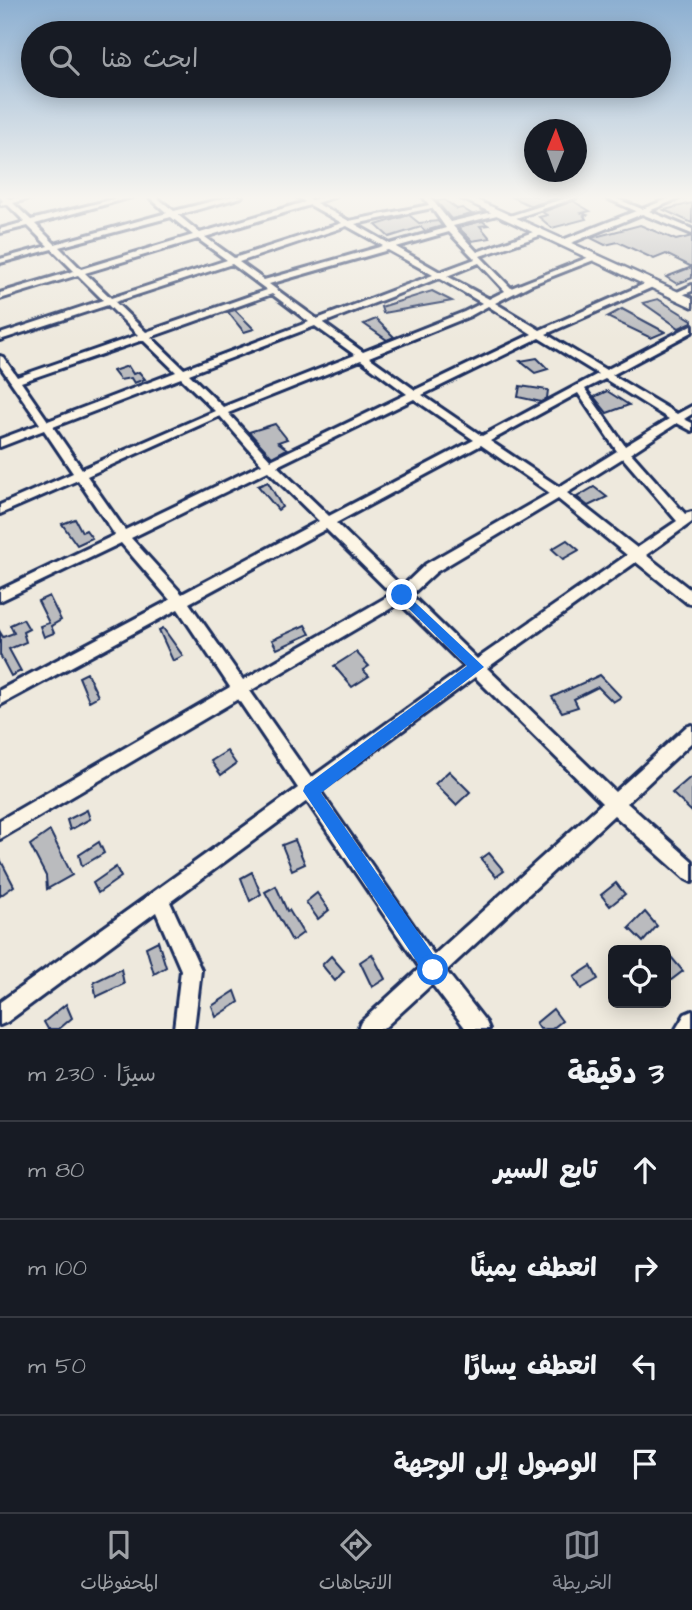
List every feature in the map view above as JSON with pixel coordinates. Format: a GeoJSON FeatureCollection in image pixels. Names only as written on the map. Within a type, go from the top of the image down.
{"type":"FeatureCollection","features":[{"type":"Feature","properties":{"kind":"main road"},"geometry":{"type":"LineString","coordinates":[[565,244],[692,303]]}},
{"type":"Feature","properties":{"kind":"street"},"geometry":{"type":"LineString","coordinates":[[0,261],[60,244]]}},
{"type":"Feature","properties":{"kind":"street"},"geometry":{"type":"LineString","coordinates":[[0,296],[177,244]]}},
{"type":"Feature","properties":{"kind":"street"},"geometry":{"type":"LineString","coordinates":[[210,244],[416,396],[559,493],[692,599]]}},
{"type":"Feature","properties":{"kind":"street"},"geometry":{"type":"LineString","coordinates":[[0,337],[285,244]]}},
{"type":"Feature","properties":{"kind":"street"},"geometry":{"type":"LineString","coordinates":[[380,244],[489,303],[692,428]]}},
{"type":"Feature","properties":{"kind":"street"},"geometry":{"type":"LineString","coordinates":[[264,283],[395,244]]}},
{"type":"Feature","properties":{"kind":"street"},"geometry":{"type":"LineString","coordinates":[[464,244],[509,291]]}},
{"type":"Feature","properties":{"kind":"street"},"geometry":{"type":"LineString","coordinates":[[0,443],[512,244]]}},
{"type":"Feature","properties":{"kind":"street"},"geometry":{"type":"LineString","coordinates":[[53,246],[222,412],[270,466],[613,802],[692,873]]}},
{"type":"Feature","properties":{"kind":"street"},"geometry":{"type":"LineString","coordinates":[[0,510],[222,412],[364,356],[489,303],[509,291],[595,258]]}},
{"type":"Feature","properties":{"kind":"street"},"geometry":{"type":"LineString","coordinates":[[0,596],[539,334],[652,284]]}},
{"type":"Feature","properties":{"kind":"street"},"geometry":{"type":"LineString","coordinates":[[675,295],[692,288]]}},
{"type":"Feature","properties":{"kind":"street"},"geometry":{"type":"LineString","coordinates":[[274,291],[144,336],[7,371],[48,425],[124,538],[179,600],[238,691],[311,791],[433,970],[479,1029]]}},
{"type":"Feature","properties":{"kind":"street"},"geometry":{"type":"LineString","coordinates":[[0,698],[328,521],[486,441],[692,328]]}},
{"type":"Feature","properties":{"kind":"street"},"geometry":{"type":"LineString","coordinates":[[0,1015],[311,791],[477,667],[688,518],[624,452],[580,390]]}},
{"type":"Feature","properties":{"kind":"street"},"geometry":{"type":"LineString","coordinates":[[0,830],[402,595],[431,568],[559,493],[692,409]]}},
{"type":"Feature","properties":{"kind":"street"},"geometry":{"type":"LineString","coordinates":[[368,1029],[692,732]]}},
{"type":"Feature","properties":{"kind":"street"},"geometry":{"type":"LineString","coordinates":[[160,900],[191,970],[184,1029]]}},
{"type":"Feature","properties":{"kind":"street"},"geometry":{"type":"LineString","coordinates":[[686,1029],[692,1021]]}},
{"type":"Feature","properties":{"kind":"building"},"geometry":{"type":"Polygon","coordinates":[[[622,244],[692,244],[692,267],[666,254],[654,259],[622,244]]]}},
{"type":"Feature","properties":{"kind":"building"},"geometry":{"type":"Polygon","coordinates":[[[692,267],[692,278],[677,284],[666,277],[692,267]]]}},
{"type":"Feature","properties":{"kind":"building"},"geometry":{"type":"Polygon","coordinates":[[[432,291],[452,301],[383,313],[381,307],[432,291]]]}},
{"type":"Feature","properties":{"kind":"building"},"geometry":{"type":"Polygon","coordinates":[[[658,299],[692,322],[679,328],[643,303],[658,299]]]}},
{"type":"Feature","properties":{"kind":"building"},"geometry":{"type":"Polygon","coordinates":[[[622,309],[665,332],[651,338],[607,317],[622,309]]]}},
{"type":"Feature","properties":{"kind":"building"},"geometry":{"type":"Polygon","coordinates":[[[235,310],[254,329],[244,332],[228,312],[235,310]]]}},
{"type":"Feature","properties":{"kind":"building"},"geometry":{"type":"Polygon","coordinates":[[[376,319],[394,337],[387,340],[364,324],[376,319]]]}},
{"type":"Feature","properties":{"kind":"building"},"geometry":{"type":"Polygon","coordinates":[[[537,358],[548,369],[535,373],[520,361],[537,358]]]}},
{"type":"Feature","properties":{"kind":"building"},"geometry":{"type":"Polygon","coordinates":[[[128,366],[133,374],[139,372],[145,379],[134,383],[131,378],[120,380],[113,371],[128,366]]]}},
{"type":"Feature","properties":{"kind":"building"},"geometry":{"type":"Polygon","coordinates":[[[520,386],[548,390],[547,398],[541,402],[518,397],[520,386]]]}},
{"type":"Feature","properties":{"kind":"building"},"geometry":{"type":"Polygon","coordinates":[[[607,391],[629,405],[607,413],[594,397],[607,391]]]}},
{"type":"Feature","properties":{"kind":"building"},"geometry":{"type":"Polygon","coordinates":[[[275,424],[287,439],[278,442],[287,449],[272,457],[249,432],[275,424]]]}},
{"type":"Feature","properties":{"kind":"building"},"geometry":{"type":"Polygon","coordinates":[[[268,482],[282,507],[278,510],[258,486],[268,482]]]}},
{"type":"Feature","properties":{"kind":"building"},"geometry":{"type":"Polygon","coordinates":[[[594,487],[607,497],[588,506],[577,497],[594,487]]]}},
{"type":"Feature","properties":{"kind":"building"},"geometry":{"type":"Polygon","coordinates":[[[75,519],[82,532],[86,530],[92,538],[77,545],[62,524],[75,519]]]}},
{"type":"Feature","properties":{"kind":"building"},"geometry":{"type":"Polygon","coordinates":[[[567,540],[579,550],[563,559],[552,549],[567,540]]]}},
{"type":"Feature","properties":{"kind":"building"},"geometry":{"type":"Polygon","coordinates":[[[49,596],[61,620],[51,626],[54,633],[44,637],[40,626],[49,623],[38,601],[49,596]]]}},
{"type":"Feature","properties":{"kind":"building"},"geometry":{"type":"Polygon","coordinates":[[[23,619],[29,629],[23,632],[26,642],[9,649],[21,671],[11,676],[0,655],[0,632],[3,637],[14,633],[10,625],[23,619]]]}},
{"type":"Feature","properties":{"kind":"building"},"geometry":{"type":"Polygon","coordinates":[[[305,625],[310,634],[277,649],[272,640],[305,625]]]}},
{"type":"Feature","properties":{"kind":"building"},"geometry":{"type":"Polygon","coordinates":[[[163,628],[183,656],[173,661],[159,630],[163,628]]]}},
{"type":"Feature","properties":{"kind":"building"},"geometry":{"type":"Polygon","coordinates":[[[356,652],[369,666],[363,670],[369,676],[352,687],[334,666],[356,652]]]}},
{"type":"Feature","properties":{"kind":"building"},"geometry":{"type":"Polygon","coordinates":[[[87,673],[98,696],[89,701],[79,677],[87,673]]]}},
{"type":"Feature","properties":{"kind":"building"},"geometry":{"type":"Polygon","coordinates":[[[600,675],[621,697],[613,702],[598,687],[574,699],[578,707],[562,712],[552,697],[600,675]]]}},
{"type":"Feature","properties":{"kind":"building"},"geometry":{"type":"Polygon","coordinates":[[[227,751],[236,764],[221,775],[211,761],[227,751]]]}},
{"type":"Feature","properties":{"kind":"building"},"geometry":{"type":"Polygon","coordinates":[[[449,771],[470,792],[456,805],[435,784],[449,771]]]}},
{"type":"Feature","properties":{"kind":"building"},"geometry":{"type":"Polygon","coordinates":[[[692,776],[692,812],[672,793],[692,776]]]}},
{"type":"Feature","properties":{"kind":"building"},"geometry":{"type":"Polygon","coordinates":[[[87,810],[90,819],[70,830],[67,820],[87,810]]]}},
{"type":"Feature","properties":{"kind":"building"},"geometry":{"type":"Polygon","coordinates":[[[50,831],[72,875],[47,889],[46,876],[30,845],[50,831]]]}},
{"type":"Feature","properties":{"kind":"building"},"geometry":{"type":"Polygon","coordinates":[[[295,840],[305,864],[292,870],[282,845],[295,840]]]}},
{"type":"Feature","properties":{"kind":"building"},"geometry":{"type":"Polygon","coordinates":[[[99,842],[104,853],[82,866],[79,855],[99,842]]]}},
{"type":"Feature","properties":{"kind":"building"},"geometry":{"type":"Polygon","coordinates":[[[489,853],[504,871],[496,877],[481,859],[489,853]]]}},
{"type":"Feature","properties":{"kind":"building"},"geometry":{"type":"Polygon","coordinates":[[[0,859],[14,886],[0,896],[0,859]]]}},
{"type":"Feature","properties":{"kind":"building"},"geometry":{"type":"Polygon","coordinates":[[[116,867],[121,877],[98,893],[93,883],[116,867]]]}},
{"type":"Feature","properties":{"kind":"building"},"geometry":{"type":"Polygon","coordinates":[[[252,872],[261,894],[250,901],[241,878],[252,872]]]}},
{"type":"Feature","properties":{"kind":"building"},"geometry":{"type":"Polygon","coordinates":[[[616,883],[625,894],[610,906],[601,895],[616,883]]]}},
{"type":"Feature","properties":{"kind":"building"},"geometry":{"type":"Polygon","coordinates":[[[276,886],[287,911],[289,910],[303,933],[292,941],[265,892],[276,886]]]}},
{"type":"Feature","properties":{"kind":"building"},"geometry":{"type":"Polygon","coordinates":[[[317,893],[329,910],[318,919],[306,902],[317,893]]]}},
{"type":"Feature","properties":{"kind":"building"},"geometry":{"type":"Polygon","coordinates":[[[645,912],[657,926],[643,942],[629,928],[645,912]]]}},
{"type":"Feature","properties":{"kind":"building"},"geometry":{"type":"Polygon","coordinates":[[[158,941],[166,967],[154,974],[146,947],[158,941]]]}},
{"type":"Feature","properties":{"kind":"building"},"geometry":{"type":"Polygon","coordinates":[[[372,954],[385,979],[372,987],[360,962],[372,954]]]}},
{"type":"Feature","properties":{"kind":"building"},"geometry":{"type":"Polygon","coordinates":[[[331,956],[344,971],[335,981],[322,965],[331,956]]]}},
{"type":"Feature","properties":{"kind":"building"},"geometry":{"type":"Polygon","coordinates":[[[671,957],[683,971],[671,980],[671,957]]]}},
{"type":"Feature","properties":{"kind":"building"},"geometry":{"type":"Polygon","coordinates":[[[591,966],[598,979],[581,989],[574,977],[591,966]]]}},
{"type":"Feature","properties":{"kind":"building"},"geometry":{"type":"Polygon","coordinates":[[[121,969],[124,984],[96,997],[94,982],[121,969]]]}},
{"type":"Feature","properties":{"kind":"building"},"geometry":{"type":"Polygon","coordinates":[[[235,991],[239,1002],[216,1017],[212,1006],[235,991]]]}},
{"type":"Feature","properties":{"kind":"building"},"geometry":{"type":"Polygon","coordinates":[[[66,1004],[72,1018],[59,1029],[48,1029],[44,1022],[66,1004]]]}},
{"type":"Feature","properties":{"kind":"building"},"geometry":{"type":"Polygon","coordinates":[[[553,1009],[562,1021],[552,1029],[540,1029],[536,1023],[553,1009]]]}},
{"type":"Feature","properties":{"kind":"route"},"geometry":{"type":"LineString","coordinates":[[402,595],[477,667],[311,791],[433,970]]}}]}
